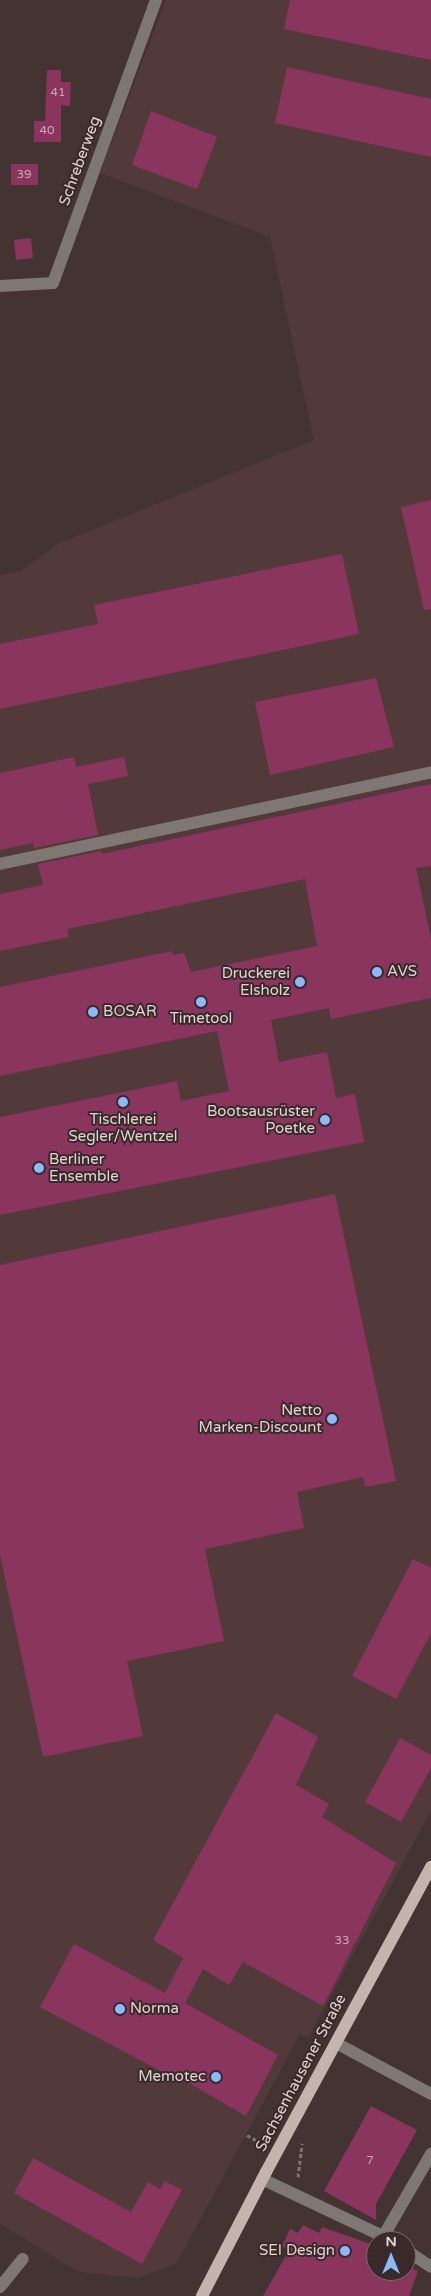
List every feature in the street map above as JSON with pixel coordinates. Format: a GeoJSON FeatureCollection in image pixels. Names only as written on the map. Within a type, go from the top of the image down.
{"type":"FeatureCollection","features":[{"type":"Feature","properties":{"kind":"main road","name":"Sachsenhausener Straße"},"geometry":{"type":"LineString","coordinates":[[202,2296],[262,2179],[431,1867]]}},
{"type":"Feature","properties":{"kind":"street","name":"Schreberweg"},"geometry":{"type":"LineString","coordinates":[[0,286],[53,283],[156,0]]}},
{"type":"Feature","properties":{"kind":"street"},"geometry":{"type":"LineString","coordinates":[[0,864],[431,772]]}},
{"type":"Feature","properties":{"kind":"street"},"geometry":{"type":"LineString","coordinates":[[336,2043],[431,2094]]}},
{"type":"Feature","properties":{"kind":"street"},"geometry":{"type":"LineString","coordinates":[[392,2231],[431,2154]]}},
{"type":"Feature","properties":{"kind":"street"},"geometry":{"type":"LineString","coordinates":[[262,2179],[373,2231]]}},
{"type":"Feature","properties":{"kind":"street"},"geometry":{"type":"LineString","coordinates":[[416,2256],[431,2266]]}},
{"type":"Feature","properties":{"kind":"street"},"geometry":{"type":"LineString","coordinates":[[0,2287],[23,2258]]}},
{"type":"Feature","properties":{"kind":"path"},"geometry":{"type":"LineString","coordinates":[[247,2135],[256,2140]]}},
{"type":"Feature","properties":{"kind":"shaded area"},"geometry":{"type":"Polygon","coordinates":[[[166,0],[431,0],[431,1811],[308,2038],[300,2034],[176,2264],[138,2278],[79,2272],[0,2224],[0,575],[21,571],[60,543],[314,440],[270,237],[100,173],[166,0]]]}},
{"type":"Feature","properties":{"kind":"building"},"geometry":{"type":"Polygon","coordinates":[[[290,0],[431,0],[431,60],[284,29],[290,0]]]}},
{"type":"Feature","properties":{"kind":"building"},"geometry":{"type":"Polygon","coordinates":[[[287,67],[431,99],[431,157],[275,123],[287,67]]]}},
{"type":"Feature","properties":{"kind":"building"},"geometry":{"type":"Polygon","coordinates":[[[47,70],[61,70],[61,82],[71,82],[70,106],[61,105],[61,142],[34,142],[34,121],[45,121],[47,70]]]}},
{"type":"Feature","properties":{"kind":"building"},"geometry":{"type":"Polygon","coordinates":[[[151,111],[217,137],[197,189],[132,165],[151,111]]]}},
{"type":"Feature","properties":{"kind":"building"},"geometry":{"type":"Polygon","coordinates":[[[11,164],[38,164],[38,185],[11,185],[11,164]]]}},
{"type":"Feature","properties":{"kind":"building"},"geometry":{"type":"Polygon","coordinates":[[[31,238],[33,258],[16,260],[14,240],[31,238]]]}},
{"type":"Feature","properties":{"kind":"building"},"geometry":{"type":"Polygon","coordinates":[[[431,500],[431,609],[424,610],[401,507],[431,500]]]}},
{"type":"Feature","properties":{"kind":"building"},"geometry":{"type":"Polygon","coordinates":[[[342,554],[359,634],[0,709],[0,644],[98,624],[94,605],[342,554]]]}},
{"type":"Feature","properties":{"kind":"building"},"geometry":{"type":"Polygon","coordinates":[[[376,678],[394,747],[270,775],[255,702],[376,678]]]}},
{"type":"Feature","properties":{"kind":"building"},"geometry":{"type":"Polygon","coordinates":[[[74,757],[76,767],[124,757],[128,776],[88,784],[98,835],[34,848],[33,843],[0,850],[0,773],[74,757]]]}},
{"type":"Feature","properties":{"kind":"building"},"geometry":{"type":"Polygon","coordinates":[[[431,784],[431,866],[416,868],[431,939],[431,998],[331,1019],[329,1008],[271,1020],[279,1062],[327,1052],[336,1098],[355,1094],[364,1142],[0,1215],[0,1117],[177,1081],[181,1101],[229,1091],[217,1031],[0,1076],[0,987],[172,951],[173,955],[184,953],[191,972],[317,946],[305,879],[67,929],[69,937],[0,951],[0,894],[43,885],[38,864],[101,851],[102,854],[431,784]]]}},
{"type":"Feature","properties":{"kind":"building"},"geometry":{"type":"Polygon","coordinates":[[[335,1194],[396,1481],[365,1487],[363,1477],[297,1492],[304,1528],[205,1549],[224,1641],[127,1661],[143,1736],[43,1757],[0,1555],[0,1265],[335,1194]]]}},
{"type":"Feature","properties":{"kind":"building"},"geometry":{"type":"Polygon","coordinates":[[[413,1559],[431,1568],[431,1633],[396,1699],[352,1676],[413,1559]]]}},
{"type":"Feature","properties":{"kind":"building"},"geometry":{"type":"Polygon","coordinates":[[[276,1713],[318,1737],[296,1785],[329,1804],[322,1817],[396,1863],[323,2006],[243,1962],[229,1985],[203,1969],[185,2003],[278,2055],[246,2116],[170,2072],[168,2075],[40,2007],[74,1944],[165,1993],[183,1958],[153,1940],[276,1713]]]}},
{"type":"Feature","properties":{"kind":"building"},"geometry":{"type":"Polygon","coordinates":[[[400,1738],[431,1755],[431,1768],[401,1822],[365,1802],[400,1738]]]}},
{"type":"Feature","properties":{"kind":"building"},"geometry":{"type":"Polygon","coordinates":[[[371,2106],[417,2130],[376,2204],[376,2220],[324,2191],[371,2106]]]}},
{"type":"Feature","properties":{"kind":"building"},"geometry":{"type":"Polygon","coordinates":[[[33,2158],[131,2212],[148,2182],[160,2189],[165,2181],[182,2190],[142,2264],[14,2193],[33,2158]]]}},
{"type":"Feature","properties":{"kind":"building"},"geometry":{"type":"Polygon","coordinates":[[[303,2225],[319,2233],[322,2227],[366,2242],[366,2281],[414,2281],[409,2296],[263,2296],[289,2250],[282,2246],[290,2229],[298,2233],[303,2225]]]}},
{"type":"Feature","properties":{"kind":"place","name":"AVS"},"geometry":{"type":"Point","coordinates":[377,972]}},
{"type":"Feature","properties":{"kind":"place","name":"Druckerei Elsholz"},"geometry":{"type":"Point","coordinates":[300,982]}},
{"type":"Feature","properties":{"kind":"place","name":"Timetool"},"geometry":{"type":"Point","coordinates":[201,1002]}},
{"type":"Feature","properties":{"kind":"place","name":"BOSAR"},"geometry":{"type":"Point","coordinates":[93,1012]}},
{"type":"Feature","properties":{"kind":"place","name":"Tischlerei Segler/Wentzel"},"geometry":{"type":"Point","coordinates":[123,1102]}},
{"type":"Feature","properties":{"kind":"place","name":"Bootsausrüster Poetke"},"geometry":{"type":"Point","coordinates":[325,1120]}},
{"type":"Feature","properties":{"kind":"place","name":"Berliner Ensemble"},"geometry":{"type":"Point","coordinates":[39,1168]}},
{"type":"Feature","properties":{"kind":"place","name":"Netto Marken-Discount"},"geometry":{"type":"Point","coordinates":[332,1419]}},
{"type":"Feature","properties":{"kind":"place","name":"Norma"},"geometry":{"type":"Point","coordinates":[120,2009]}},
{"type":"Feature","properties":{"kind":"place","name":"Memotec"},"geometry":{"type":"Point","coordinates":[216,2077]}},
{"type":"Feature","properties":{"kind":"place","name":"SEI Design"},"geometry":{"type":"Point","coordinates":[345,2251]}}]}
